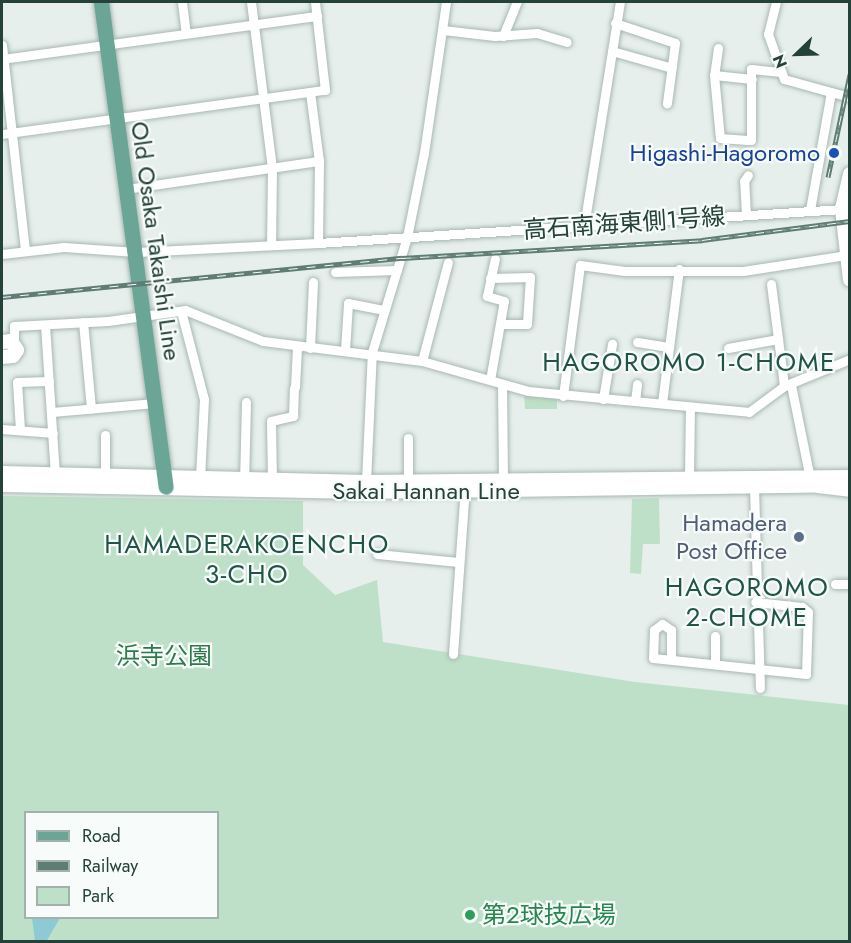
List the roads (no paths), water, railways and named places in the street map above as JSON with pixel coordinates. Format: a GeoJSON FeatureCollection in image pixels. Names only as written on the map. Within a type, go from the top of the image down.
{"type":"FeatureCollection","features":[{"type":"Feature","properties":{"kind":"main road","name":"Old Osaka Takaishi Line"},"geometry":{"type":"LineString","coordinates":[[100,2],[166,482]]}},
{"type":"Feature","properties":{"kind":"main road"},"geometry":{"type":"LineString","coordinates":[[849,174],[842,209],[849,276]]}},
{"type":"Feature","properties":{"kind":"main road"},"geometry":{"type":"LineString","coordinates":[[2,357],[16,354],[8,343]]}},
{"type":"Feature","properties":{"kind":"main road","name":"Sakai Hannan Line"},"geometry":{"type":"LineString","coordinates":[[2,473],[105,476],[166,482],[200,478],[244,484],[272,480],[408,482],[465,486],[503,480],[689,476],[849,477]]}},
{"type":"Feature","properties":{"kind":"main road","name":"Sakai Hannan Line"},"geometry":{"type":"LineString","coordinates":[[2,485],[166,482],[465,486],[818,486],[849,490]]}},
{"type":"Feature","properties":{"kind":"street"},"geometry":{"type":"LineString","coordinates":[[182,2],[186,33]]}},
{"type":"Feature","properties":{"kind":"street"},"geometry":{"type":"LineString","coordinates":[[250,2],[272,168],[271,245]]}},
{"type":"Feature","properties":{"kind":"street"},"geometry":{"type":"LineString","coordinates":[[2,134],[325,90],[315,2]]}},
{"type":"Feature","properties":{"kind":"street"},"geometry":{"type":"LineString","coordinates":[[366,482],[372,352],[407,237],[446,2]]}},
{"type":"Feature","properties":{"kind":"street"},"geometry":{"type":"LineString","coordinates":[[503,36],[517,2]]}},
{"type":"Feature","properties":{"kind":"street"},"geometry":{"type":"LineString","coordinates":[[584,226],[620,2]]}},
{"type":"Feature","properties":{"kind":"street"},"geometry":{"type":"LineString","coordinates":[[776,2],[768,34],[784,78],[849,97]]}},
{"type":"Feature","properties":{"kind":"street"},"geometry":{"type":"LineString","coordinates":[[2,59],[317,16]]}},
{"type":"Feature","properties":{"kind":"street"},"geometry":{"type":"LineString","coordinates":[[615,23],[675,43],[667,103]]}},
{"type":"Feature","properties":{"kind":"street"},"geometry":{"type":"LineString","coordinates":[[443,30],[503,36],[537,33],[567,42]]}},
{"type":"Feature","properties":{"kind":"street"},"geometry":{"type":"LineString","coordinates":[[2,45],[25,251]]}},
{"type":"Feature","properties":{"kind":"street"},"geometry":{"type":"LineString","coordinates":[[718,48],[714,75],[720,138],[751,140],[751,69],[781,72]]}},
{"type":"Feature","properties":{"kind":"street"},"geometry":{"type":"LineString","coordinates":[[612,51],[672,68]]}},
{"type":"Feature","properties":{"kind":"street"},"geometry":{"type":"LineString","coordinates":[[714,75],[752,80]]}},
{"type":"Feature","properties":{"kind":"street"},"geometry":{"type":"LineString","coordinates":[[310,92],[319,161],[318,243]]}},
{"type":"Feature","properties":{"kind":"street"},"geometry":{"type":"LineString","coordinates":[[810,210],[831,92]]}},
{"type":"Feature","properties":{"kind":"street"},"geometry":{"type":"LineString","coordinates":[[126,189],[319,161]]}},
{"type":"Feature","properties":{"kind":"street"},"geometry":{"type":"LineString","coordinates":[[746,215],[744,181],[748,175]]}},
{"type":"Feature","properties":{"kind":"street","name":"高石南海東側1号線"},"geometry":{"type":"LineString","coordinates":[[2,254],[64,247],[135,252],[318,243],[842,209]]}},
{"type":"Feature","properties":{"kind":"street"},"geometry":{"type":"LineString","coordinates":[[563,396],[580,265],[625,271],[679,269],[743,271],[846,255]]}},
{"type":"Feature","properties":{"kind":"street"},"geometry":{"type":"LineString","coordinates":[[490,380],[503,324],[504,301],[487,296],[495,259]]}},
{"type":"Feature","properties":{"kind":"street"},"geometry":{"type":"LineString","coordinates":[[422,361],[448,262]]}},
{"type":"Feature","properties":{"kind":"street"},"geometry":{"type":"LineString","coordinates":[[662,403],[679,269]]}},
{"type":"Feature","properties":{"kind":"street"},"geometry":{"type":"LineString","coordinates":[[335,272],[397,270]]}},
{"type":"Feature","properties":{"kind":"street"},"geometry":{"type":"LineString","coordinates":[[490,278],[530,277],[526,324],[503,324]]}},
{"type":"Feature","properties":{"kind":"street"},"geometry":{"type":"LineString","coordinates":[[310,348],[313,282]]}},
{"type":"Feature","properties":{"kind":"street"},"geometry":{"type":"LineString","coordinates":[[771,284],[787,386],[810,476]]}},
{"type":"Feature","properties":{"kind":"street"},"geometry":{"type":"LineString","coordinates":[[345,350],[348,303],[384,310]]}},
{"type":"Feature","properties":{"kind":"street"},"geometry":{"type":"LineString","coordinates":[[181,311],[204,399],[200,478]]}},
{"type":"Feature","properties":{"kind":"street"},"geometry":{"type":"LineString","coordinates":[[8,343],[14,326],[83,322],[181,311],[263,341],[297,347],[372,352],[422,361],[502,384],[563,396],[749,412],[787,386],[849,360]]}},
{"type":"Feature","properties":{"kind":"street"},"geometry":{"type":"LineString","coordinates":[[83,322],[91,409]]}},
{"type":"Feature","properties":{"kind":"street"},"geometry":{"type":"LineString","coordinates":[[45,325],[55,475]]}},
{"type":"Feature","properties":{"kind":"street"},"geometry":{"type":"LineString","coordinates":[[728,348],[778,339]]}},
{"type":"Feature","properties":{"kind":"street"},"geometry":{"type":"LineString","coordinates":[[637,342],[669,347]]}},
{"type":"Feature","properties":{"kind":"street"},"geometry":{"type":"LineString","coordinates":[[603,399],[607,356],[612,344]]}},
{"type":"Feature","properties":{"kind":"street"},"geometry":{"type":"LineString","coordinates":[[272,480],[271,421],[293,416],[297,347]]}},
{"type":"Feature","properties":{"kind":"street"},"geometry":{"type":"LineString","coordinates":[[20,430],[18,382],[49,381]]}},
{"type":"Feature","properties":{"kind":"street"},"geometry":{"type":"LineString","coordinates":[[502,384],[503,480]]}},
{"type":"Feature","properties":{"kind":"street"},"geometry":{"type":"LineString","coordinates":[[635,401],[637,384]]}},
{"type":"Feature","properties":{"kind":"street"},"geometry":{"type":"LineString","coordinates":[[244,484],[246,402]]}},
{"type":"Feature","properties":{"kind":"street"},"geometry":{"type":"LineString","coordinates":[[52,412],[155,403]]}},
{"type":"Feature","properties":{"kind":"street"},"geometry":{"type":"LineString","coordinates":[[689,476],[690,408]]}},
{"type":"Feature","properties":{"kind":"street"},"geometry":{"type":"LineString","coordinates":[[2,429],[53,432]]}},
{"type":"Feature","properties":{"kind":"street"},"geometry":{"type":"LineString","coordinates":[[105,435],[105,476]]}},
{"type":"Feature","properties":{"kind":"street"},"geometry":{"type":"LineString","coordinates":[[408,438],[408,482]]}},
{"type":"Feature","properties":{"kind":"street"},"geometry":{"type":"LineString","coordinates":[[453,654],[465,486]]}},
{"type":"Feature","properties":{"kind":"street"},"geometry":{"type":"LineString","coordinates":[[754,487],[755,602],[760,688]]}},
{"type":"Feature","properties":{"kind":"street"},"geometry":{"type":"LineString","coordinates":[[377,554],[459,562]]}},
{"type":"Feature","properties":{"kind":"street"},"geometry":{"type":"LineString","coordinates":[[835,584],[849,584]]}},
{"type":"Feature","properties":{"kind":"street"},"geometry":{"type":"LineString","coordinates":[[670,659],[806,675],[808,612],[802,607],[755,602]]}},
{"type":"Feature","properties":{"kind":"street"},"geometry":{"type":"LineString","coordinates":[[715,636],[715,664]]}},
{"type":"Feature","properties":{"kind":"water"},"geometry":{"type":"Polygon","coordinates":[[[32,919],[59,919],[46,942],[35,941],[32,919]]]}},
{"type":"Feature","properties":{"kind":"railway"},"geometry":{"type":"LineString","coordinates":[[828,177],[850,74]]}},
{"type":"Feature","properties":{"kind":"railway"},"geometry":{"type":"LineString","coordinates":[[2,297],[402,258],[702,240],[850,221]]}},
{"type":"Feature","properties":{"kind":"place","name":"Higashi-Hagoromo"},"geometry":{"type":"Point","coordinates":[834,153]}},
{"type":"Feature","properties":{"kind":"place","name":"Hamadera Post Office"},"geometry":{"type":"Point","coordinates":[799,537]}},
{"type":"Feature","properties":{"kind":"place","name":"第2球技広場"},"geometry":{"type":"Point","coordinates":[470,915]}},
{"type":"Feature","properties":{"kind":"district","name":"HAGOROMO 1-CHOME"},"geometry":{"type":"Point","coordinates":[689,363]}},
{"type":"Feature","properties":{"kind":"district","name":"HAMADERAKOENCHO 3-CHO"},"geometry":{"type":"Point","coordinates":[247,560]}},
{"type":"Feature","properties":{"kind":"district","name":"HAGOROMO 2-CHOME"},"geometry":{"type":"Point","coordinates":[747,603]}},
{"type":"Feature","properties":{"kind":"park label","name":"浜寺公園"},"geometry":{"type":"Point","coordinates":[164,656]}}]}
